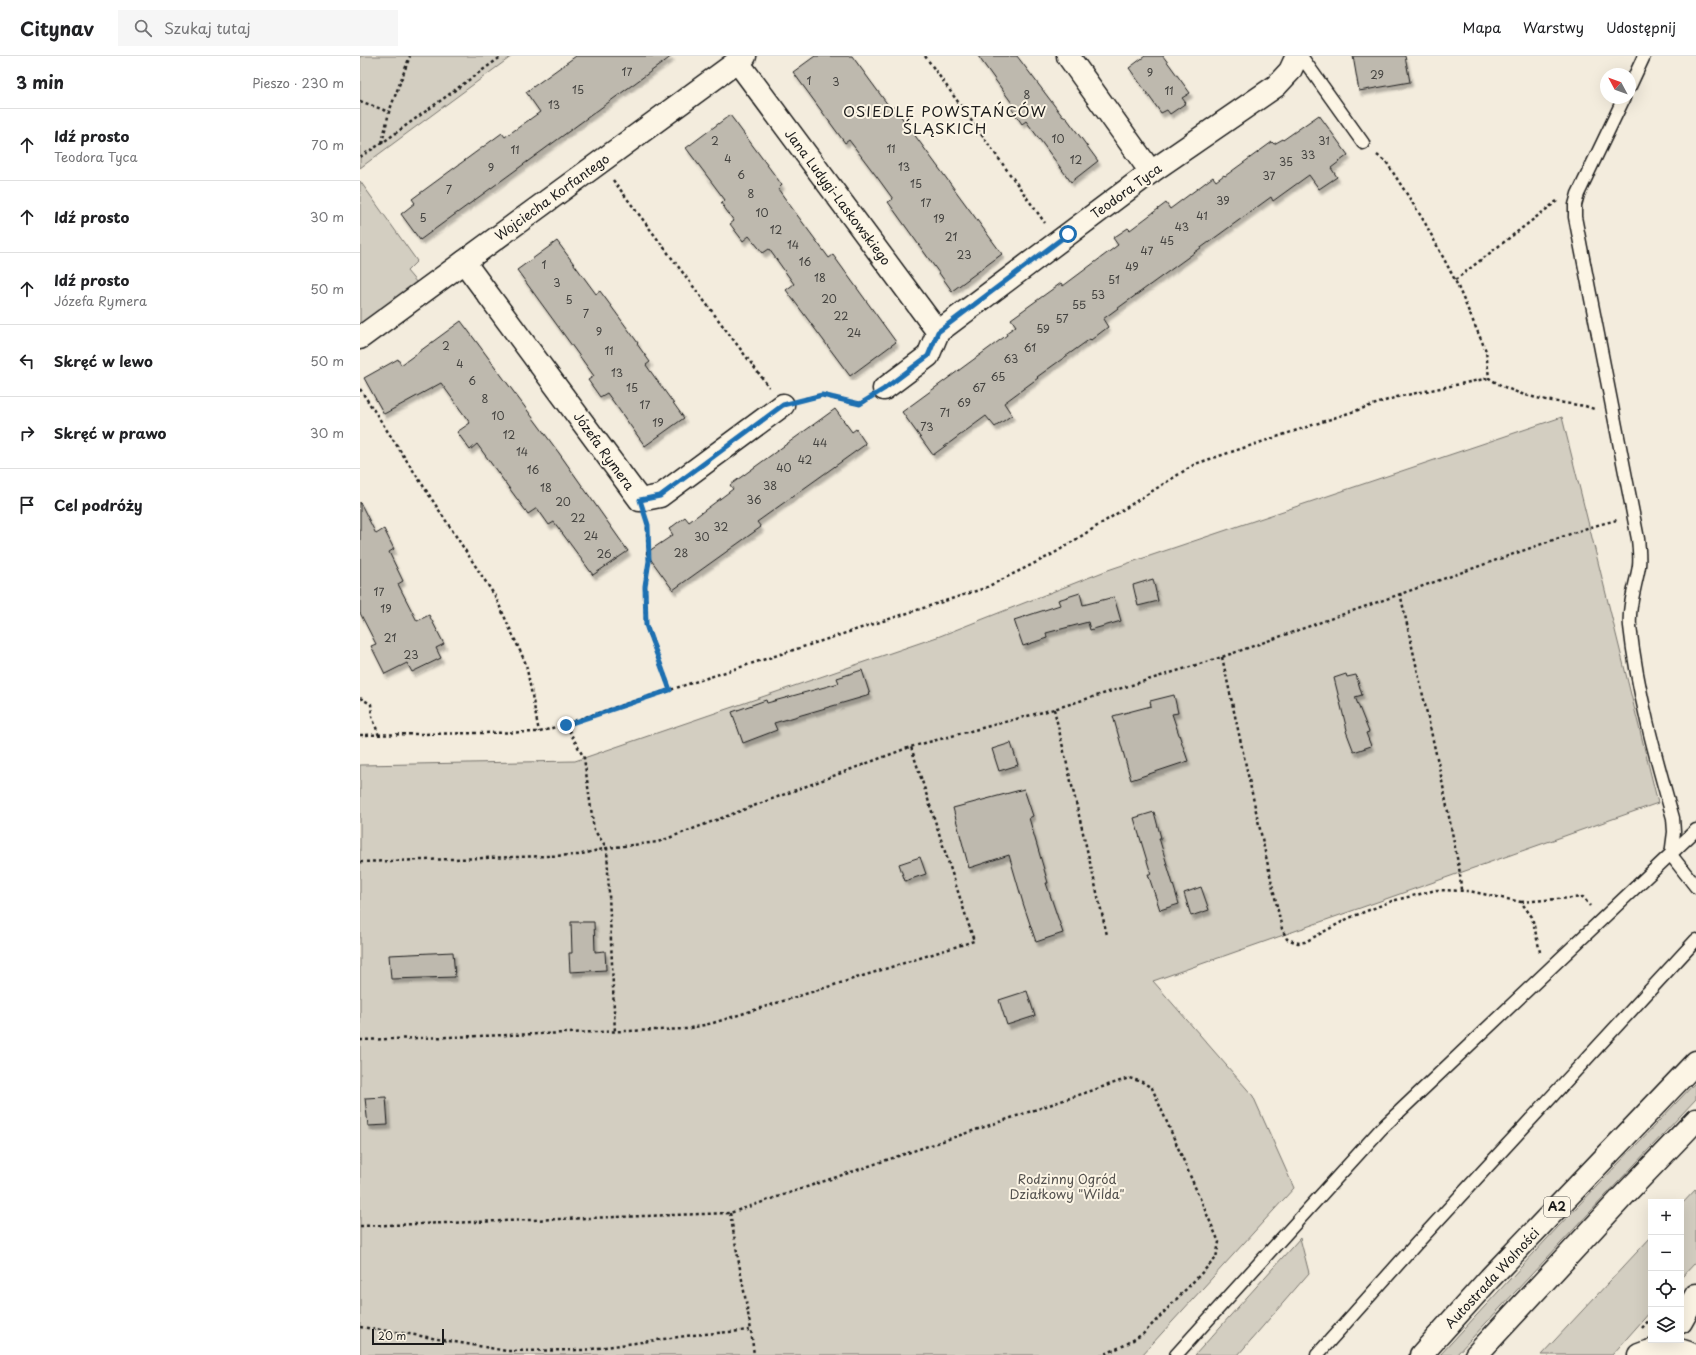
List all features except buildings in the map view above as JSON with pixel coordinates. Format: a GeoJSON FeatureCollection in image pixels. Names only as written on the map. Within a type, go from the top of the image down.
{"type":"FeatureCollection","features":[{"type":"Feature","properties":{"kind":"main road"},"geometry":{"type":"LineString","coordinates":[[1068,56],[1151,172]]}},
{"type":"Feature","properties":{"kind":"main road","name":"Teodora Tyca"},"geometry":{"type":"LineString","coordinates":[[938,332],[1151,172],[1276,86],[1290,71],[1297,56]]}},
{"type":"Feature","properties":{"kind":"main road","name":"Wojciecha Korfantego"},"geometry":{"type":"LineString","coordinates":[[360,338],[741,59]]}},
{"type":"Feature","properties":{"kind":"main road","name":"Jana Ludygi-Laskowskiego"},"geometry":{"type":"LineString","coordinates":[[741,59],[938,332]]}},
{"type":"Feature","properties":{"kind":"main road","name":"Józefa Rymera"},"geometry":{"type":"LineString","coordinates":[[464,262],[640,500],[660,496],[783,405]]}},
{"type":"Feature","properties":{"kind":"main road"},"geometry":{"type":"LineString","coordinates":[[884,389],[928,356],[938,332]]}},
{"type":"Feature","properties":{"kind":"main road","name":"Autostrada Wolności"},"geometry":{"type":"LineString","coordinates":[[1421,1355],[1490,1278],[1696,1062]]}},
{"type":"Feature","properties":{"kind":"main road"},"geometry":{"type":"LineString","coordinates":[[1476,1355],[1626,1193],[1696,1120]]}},
{"type":"Feature","properties":{"kind":"main road"},"geometry":{"type":"LineString","coordinates":[[1684,1317],[1696,1295]]}},
{"type":"Feature","properties":{"kind":"main road"},"geometry":{"type":"LineString","coordinates":[[1656,1348],[1673,1348],[1693,1355]]}},
{"type":"Feature","properties":{"kind":"lane"},"geometry":{"type":"LineString","coordinates":[[1301,56],[1363,143]]}},
{"type":"Feature","properties":{"kind":"lane"},"geometry":{"type":"LineString","coordinates":[[1636,73],[1644,56]]}},
{"type":"Feature","properties":{"kind":"lane"},"geometry":{"type":"LineString","coordinates":[[1621,104],[1578,194],[1575,205],[1575,217],[1638,539],[1639,564],[1630,613],[1630,625],[1637,670],[1651,738],[1673,818],[1674,832],[1671,854],[1696,887]]}},
{"type":"Feature","properties":{"kind":"lane"},"geometry":{"type":"LineString","coordinates":[[1176,1355],[1381,1130],[1696,830]]}},
{"type":"Feature","properties":{"kind":"lane"},"geometry":{"type":"LineString","coordinates":[[1317,1355],[1417,1243],[1696,940]]}},
{"type":"Feature","properties":{"kind":"path"},"geometry":{"type":"LineString","coordinates":[[382,143],[389,112],[410,56]]}},
{"type":"Feature","properties":{"kind":"path"},"geometry":{"type":"LineString","coordinates":[[360,157],[382,143],[502,56]]}},
{"type":"Feature","properties":{"kind":"path"},"geometry":{"type":"LineString","coordinates":[[925,56],[1058,241]]}},
{"type":"Feature","properties":{"kind":"path"},"geometry":{"type":"LineString","coordinates":[[360,101],[389,112]]}},
{"type":"Feature","properties":{"kind":"path"},"geometry":{"type":"LineString","coordinates":[[1363,143],[1387,164],[1424,221],[1455,280],[1486,351],[1489,378]]}},
{"type":"Feature","properties":{"kind":"path"},"geometry":{"type":"LineString","coordinates":[[599,162],[783,405],[822,395],[860,404],[884,389]]}},
{"type":"Feature","properties":{"kind":"path"},"geometry":{"type":"LineString","coordinates":[[1455,280],[1557,201],[1564,197],[1578,194]]}},
{"type":"Feature","properties":{"kind":"path"},"geometry":{"type":"LineString","coordinates":[[360,735],[378,736],[540,732],[566,725],[985,588],[1053,554],[1195,464],[1397,396],[1489,378],[1503,387],[1532,398],[1585,406],[1614,416]]}},
{"type":"Feature","properties":{"kind":"path"},"geometry":{"type":"LineString","coordinates":[[360,389],[495,596],[526,664],[540,732]]}},
{"type":"Feature","properties":{"kind":"path"},"geometry":{"type":"LineString","coordinates":[[640,500],[648,525],[649,561],[645,586],[646,625],[670,690]]}},
{"type":"Feature","properties":{"kind":"path"},"geometry":{"type":"LineString","coordinates":[[360,862],[578,855],[607,848],[658,842],[910,747],[1054,708],[1222,657],[1590,527],[1633,516]]}},
{"type":"Feature","properties":{"kind":"path"},"geometry":{"type":"LineString","coordinates":[[1400,593],[1441,776],[1460,873],[1461,891]]}},
{"type":"Feature","properties":{"kind":"path"},"geometry":{"type":"LineString","coordinates":[[1222,657],[1282,929],[1287,939],[1298,943],[1305,942],[1349,918],[1392,901],[1436,890],[1469,891],[1521,902],[1582,898],[1603,919]]}},
{"type":"Feature","properties":{"kind":"path"},"geometry":{"type":"LineString","coordinates":[[360,698],[371,704],[372,716],[378,736]]}},
{"type":"Feature","properties":{"kind":"path"},"geometry":{"type":"LineString","coordinates":[[1054,708],[1107,935]]}},
{"type":"Feature","properties":{"kind":"path"},"geometry":{"type":"LineString","coordinates":[[566,725],[584,758],[594,830],[607,848],[615,1033]]}},
{"type":"Feature","properties":{"kind":"path"},"geometry":{"type":"LineString","coordinates":[[360,1040],[686,1030],[714,1023],[974,941],[910,747]]}},
{"type":"Feature","properties":{"kind":"path"},"geometry":{"type":"LineString","coordinates":[[1521,902],[1532,916],[1544,974]]}},
{"type":"Feature","properties":{"kind":"path"},"geometry":{"type":"LineString","coordinates":[[360,1226],[730,1213],[1129,1078],[1142,1082],[1152,1088],[1219,1242],[1216,1258],[1143,1334],[1125,1346],[1103,1355]]}},
{"type":"Feature","properties":{"kind":"path"},"geometry":{"type":"LineString","coordinates":[[730,1213],[751,1330],[754,1355]]}},
{"type":"Feature","properties":{"kind":"path"},"geometry":{"type":"LineString","coordinates":[[360,1327],[507,1351],[584,1350],[693,1335],[751,1330]]}},
{"type":"Feature","properties":{"kind":"green space"},"geometry":{"type":"Polygon","coordinates":[[[360,56],[512,56],[360,168],[360,56]]]}},
{"type":"Feature","properties":{"kind":"green space"},"geometry":{"type":"Polygon","coordinates":[[[360,181],[417,261],[407,271],[417,283],[360,325],[360,181]]]}},
{"type":"Feature","properties":{"kind":"green space","name":"Rodzinny Ogród Działkowy \"Wilda\""},"geometry":{"type":"Polygon","coordinates":[[[1562,417],[1658,803],[1153,981],[1253,1096],[1294,1188],[1142,1355],[360,1355],[360,765],[575,761],[940,636],[1108,570],[1562,417]]]}},
{"type":"Feature","properties":{"kind":"green space"},"geometry":{"type":"Polygon","coordinates":[[[1696,1082],[1696,1099],[1456,1355],[1440,1355],[1557,1228],[1696,1082]]]}},
{"type":"Feature","properties":{"kind":"green space"},"geometry":{"type":"Polygon","coordinates":[[[1696,1189],[1696,1262],[1684,1275],[1684,1235],[1684,1202],[1696,1189]]]}},
{"type":"Feature","properties":{"kind":"green space"},"geometry":{"type":"Polygon","coordinates":[[[1300,1238],[1309,1273],[1238,1355],[1195,1355],[1300,1238]]]}},
{"type":"Feature","properties":{"kind":"green space"},"geometry":{"type":"Polygon","coordinates":[[[1648,1240],[1648,1314],[1612,1355],[1541,1355],[1648,1240]]]}},
{"type":"Feature","properties":{"kind":"district","name":"OSIEDLE POWSTAŃCÓW ŚLĄSKICH"},"geometry":{"type":"Point","coordinates":[945,120]}},
{"type":"Feature","properties":{"kind":"route"},"geometry":{"type":"LineString","coordinates":[[566,725],[670,690],[653,648],[646,625],[645,586],[649,561],[648,525],[640,500],[660,496],[783,405],[822,395],[860,404],[884,389],[928,356],[938,332],[1068,234]]}}]}
